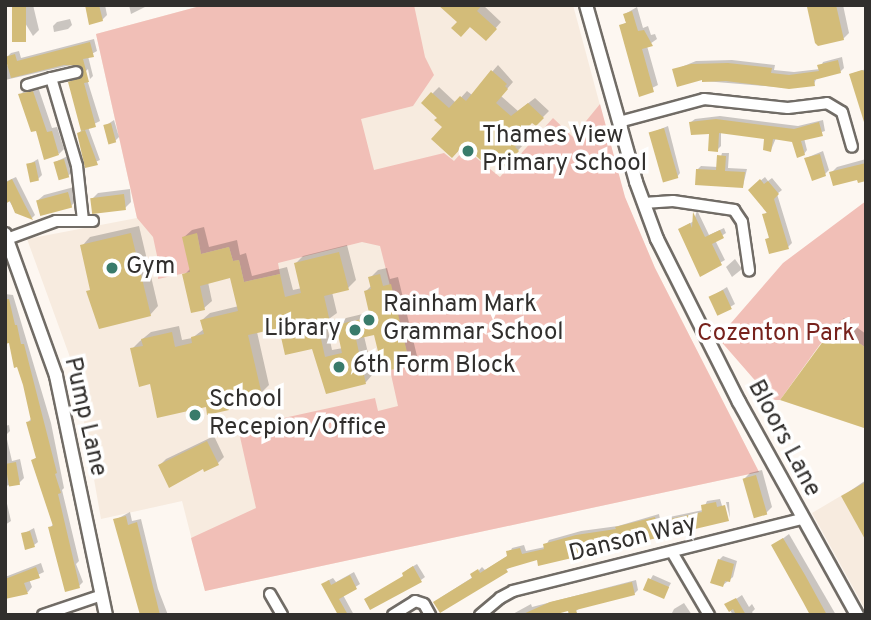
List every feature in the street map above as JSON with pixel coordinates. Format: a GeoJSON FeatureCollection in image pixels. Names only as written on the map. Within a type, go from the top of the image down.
{"type":"FeatureCollection","features":[{"type":"Feature","properties":{"kind":"street","name":"Bloors Lane"},"geometry":{"type":"LineString","coordinates":[[586,5],[643,203],[671,271],[802,519],[857,615]]}},
{"type":"Feature","properties":{"kind":"street"},"geometry":{"type":"LineString","coordinates":[[27,85],[76,72]]}},
{"type":"Feature","properties":{"kind":"street"},"geometry":{"type":"LineString","coordinates":[[6,236],[56,221],[88,221],[77,166],[51,78]]}},
{"type":"Feature","properties":{"kind":"street"},"geometry":{"type":"LineString","coordinates":[[619,121],[704,99],[778,108],[827,103],[842,112],[852,147]]}},
{"type":"Feature","properties":{"kind":"street"},"geometry":{"type":"LineString","coordinates":[[643,203],[673,201],[734,210],[742,222],[749,270]]}},
{"type":"Feature","properties":{"kind":"street","name":"Pump Lane"},"geometry":{"type":"LineString","coordinates":[[6,236],[55,376],[106,615]]}},
{"type":"Feature","properties":{"kind":"street","name":"Danson Way"},"geometry":{"type":"LineString","coordinates":[[480,615],[513,591],[802,519]]}},
{"type":"Feature","properties":{"kind":"street"},"geometry":{"type":"LineString","coordinates":[[672,552],[709,615]]}},
{"type":"Feature","properties":{"kind":"street"},"geometry":{"type":"LineString","coordinates":[[270,594],[282,615]]}},
{"type":"Feature","properties":{"kind":"street"},"geometry":{"type":"LineString","coordinates":[[43,615],[102,595]]}},
{"type":"Feature","properties":{"kind":"street"},"geometry":{"type":"LineString","coordinates":[[393,615],[418,601],[430,615]]}},
{"type":"Feature","properties":{"kind":"shaded area","name":"Rainham Mark Grammar School"},"geometry":{"type":"Polygon","coordinates":[[[204,5],[573,5],[625,198],[655,268],[759,472],[205,591],[182,501],[101,519],[75,371],[27,239],[137,218],[96,34],[204,5]]]}},
{"type":"Feature","properties":{"kind":"shaded area"},"geometry":{"type":"Polygon","coordinates":[[[866,481],[866,611],[812,513],[866,481]]]}},
{"type":"Feature","properties":{"kind":"green space","name":"Rainham Mark Grammar School"},"geometry":{"type":"Polygon","coordinates":[[[204,5],[414,5],[425,57],[434,75],[413,106],[361,119],[374,170],[444,153],[454,161],[462,152],[469,152],[500,177],[553,118],[573,137],[600,104],[625,197],[655,268],[759,472],[205,591],[191,538],[256,508],[238,428],[375,398],[378,411],[398,406],[390,370],[410,365],[380,246],[362,242],[278,263],[280,274],[244,282],[239,260],[233,261],[229,247],[201,254],[197,234],[190,272],[158,279],[159,265],[153,237],[137,218],[96,34],[204,5]]]}},
{"type":"Feature","properties":{"kind":"green space","name":"Cozenton Park"},"geometry":{"type":"Polygon","coordinates":[[[866,201],[866,348],[834,325],[780,400],[772,400],[718,338],[783,263],[866,201]]]}},
{"type":"Feature","properties":{"kind":"building"},"geometry":{"type":"Polygon","coordinates":[[[12,5],[26,5],[26,42],[12,42],[12,5]]]}},
{"type":"Feature","properties":{"kind":"building"},"geometry":{"type":"Polygon","coordinates":[[[85,5],[99,5],[103,21],[89,25],[85,5]]]}},
{"type":"Feature","properties":{"kind":"building"},"geometry":{"type":"Polygon","coordinates":[[[438,5],[482,5],[477,11],[497,29],[486,41],[470,27],[461,37],[451,28],[457,22],[438,5]]]}},
{"type":"Feature","properties":{"kind":"building"},"geometry":{"type":"Polygon","coordinates":[[[836,5],[844,40],[818,46],[815,43],[807,7],[836,5]]]}},
{"type":"Feature","properties":{"kind":"building"},"geometry":{"type":"Polygon","coordinates":[[[632,11],[638,31],[644,30],[653,46],[642,49],[654,92],[639,97],[619,25],[626,23],[623,14],[632,11]]]}},
{"type":"Feature","properties":{"kind":"building"},"geometry":{"type":"Polygon","coordinates":[[[90,42],[94,57],[83,59],[89,82],[84,83],[96,127],[81,131],[68,82],[82,77],[81,66],[64,65],[11,78],[5,57],[15,54],[17,61],[90,42]]]}},
{"type":"Feature","properties":{"kind":"building"},"geometry":{"type":"Polygon","coordinates":[[[838,60],[841,73],[814,80],[815,86],[789,89],[702,80],[677,87],[672,69],[691,64],[728,63],[772,68],[771,73],[789,75],[819,71],[817,65],[838,60]]]}},
{"type":"Feature","properties":{"kind":"building"},"geometry":{"type":"Polygon","coordinates":[[[491,70],[507,84],[505,86],[508,89],[496,103],[511,116],[528,103],[544,118],[536,126],[532,123],[521,135],[524,138],[515,147],[519,151],[502,169],[491,159],[485,164],[464,145],[452,158],[431,139],[442,127],[434,120],[437,118],[421,103],[431,92],[449,108],[460,96],[466,101],[491,70]]]}},
{"type":"Feature","properties":{"kind":"building"},"geometry":{"type":"Polygon","coordinates":[[[862,70],[866,72],[864,122],[849,74],[862,70]]]}},
{"type":"Feature","properties":{"kind":"building"},"geometry":{"type":"Polygon","coordinates":[[[33,91],[47,132],[52,131],[59,155],[44,160],[36,131],[31,132],[18,94],[33,91]]]}},
{"type":"Feature","properties":{"kind":"building"},"geometry":{"type":"Polygon","coordinates":[[[716,119],[794,129],[819,122],[823,136],[801,141],[805,155],[797,158],[792,142],[773,139],[771,152],[763,150],[764,139],[719,133],[718,152],[708,151],[709,134],[691,135],[689,122],[716,119]]]}},
{"type":"Feature","properties":{"kind":"building"},"geometry":{"type":"Polygon","coordinates":[[[111,123],[116,142],[108,144],[103,125],[111,123]]]}},
{"type":"Feature","properties":{"kind":"building"},"geometry":{"type":"Polygon","coordinates":[[[664,128],[678,178],[663,182],[649,132],[664,128]]]}},
{"type":"Feature","properties":{"kind":"building"},"geometry":{"type":"Polygon","coordinates":[[[85,130],[98,165],[85,168],[77,133],[85,130]]]}},
{"type":"Feature","properties":{"kind":"building"},"geometry":{"type":"Polygon","coordinates":[[[820,154],[826,176],[812,181],[804,158],[820,154]]]}},
{"type":"Feature","properties":{"kind":"building"},"geometry":{"type":"Polygon","coordinates":[[[717,155],[726,156],[725,171],[745,172],[743,188],[695,185],[696,169],[716,170],[717,155]]]}},
{"type":"Feature","properties":{"kind":"building"},"geometry":{"type":"Polygon","coordinates":[[[64,159],[69,177],[59,180],[53,162],[64,159]]]}},
{"type":"Feature","properties":{"kind":"building"},"geometry":{"type":"Polygon","coordinates":[[[35,162],[39,181],[30,182],[26,164],[35,162]]]}},
{"type":"Feature","properties":{"kind":"building"},"geometry":{"type":"Polygon","coordinates":[[[866,163],[866,181],[858,183],[857,180],[833,186],[829,172],[866,163]]]}},
{"type":"Feature","properties":{"kind":"building"},"geometry":{"type":"Polygon","coordinates":[[[12,179],[33,220],[15,213],[10,201],[5,204],[5,183],[12,179]]]}},
{"type":"Feature","properties":{"kind":"building"},"geometry":{"type":"Polygon","coordinates":[[[760,179],[764,184],[768,181],[779,194],[774,199],[789,249],[769,254],[765,239],[769,238],[762,214],[767,213],[748,190],[760,179]]]}},
{"type":"Feature","properties":{"kind":"building"},"geometry":{"type":"Polygon","coordinates":[[[68,192],[72,207],[40,216],[36,201],[68,192]]]}},
{"type":"Feature","properties":{"kind":"building"},"geometry":{"type":"Polygon","coordinates":[[[124,194],[126,210],[92,214],[90,198],[124,194]]]}},
{"type":"Feature","properties":{"kind":"building"},"geometry":{"type":"Polygon","coordinates":[[[693,212],[705,237],[720,230],[724,238],[712,244],[722,265],[700,277],[678,229],[690,223],[692,228],[693,212]]]}},
{"type":"Feature","properties":{"kind":"building","name":"Gym"},"geometry":{"type":"Polygon","coordinates":[[[131,233],[151,316],[99,329],[86,291],[90,290],[80,245],[131,233]]]}},
{"type":"Feature","properties":{"kind":"building"},"geometry":{"type":"Polygon","coordinates":[[[197,233],[201,254],[229,247],[233,261],[239,260],[244,282],[280,274],[285,297],[301,293],[294,263],[339,252],[349,290],[324,296],[330,322],[318,325],[325,357],[342,353],[336,325],[370,317],[364,291],[371,289],[368,277],[380,274],[383,286],[391,284],[410,365],[383,372],[374,335],[356,339],[366,384],[326,394],[312,349],[285,355],[279,328],[248,335],[262,395],[227,403],[229,410],[207,415],[206,407],[157,418],[150,384],[139,387],[130,348],[143,346],[141,339],[172,332],[175,347],[192,343],[191,337],[204,334],[200,320],[238,311],[230,278],[200,286],[205,310],[191,313],[182,274],[190,272],[182,237],[197,233]]]}},
{"type":"Feature","properties":{"kind":"building"},"geometry":{"type":"Polygon","coordinates":[[[723,290],[732,309],[717,316],[708,297],[723,290]]]}},
{"type":"Feature","properties":{"kind":"building"},"geometry":{"type":"Polygon","coordinates":[[[5,299],[9,299],[21,344],[24,344],[57,473],[55,474],[61,493],[58,494],[80,588],[65,592],[48,527],[53,526],[31,460],[36,458],[26,422],[31,421],[23,385],[17,367],[14,368],[9,343],[5,344],[5,299]]]}},
{"type":"Feature","properties":{"kind":"building"},"geometry":{"type":"Polygon","coordinates":[[[835,325],[866,348],[864,428],[780,400],[835,325]]]}},
{"type":"Feature","properties":{"kind":"building"},"geometry":{"type":"Polygon","coordinates":[[[207,441],[219,465],[204,472],[203,469],[169,488],[158,465],[207,441]]]}},
{"type":"Feature","properties":{"kind":"building"},"geometry":{"type":"Polygon","coordinates":[[[16,462],[20,485],[9,487],[5,464],[16,462]]]}},
{"type":"Feature","properties":{"kind":"building"},"geometry":{"type":"Polygon","coordinates":[[[756,475],[767,514],[754,518],[743,479],[756,475]]]}},
{"type":"Feature","properties":{"kind":"building"},"geometry":{"type":"Polygon","coordinates":[[[866,482],[866,541],[841,496],[866,482]]]}},
{"type":"Feature","properties":{"kind":"building"},"geometry":{"type":"Polygon","coordinates":[[[716,502],[717,507],[725,505],[729,521],[538,566],[537,560],[506,569],[508,572],[440,613],[433,602],[472,578],[470,574],[478,569],[480,573],[507,556],[506,551],[520,548],[522,554],[544,549],[543,544],[576,535],[616,529],[615,527],[655,517],[656,522],[702,512],[701,505],[716,502]]]}},
{"type":"Feature","properties":{"kind":"building"},"geometry":{"type":"Polygon","coordinates":[[[126,516],[128,525],[137,522],[160,615],[140,615],[113,519],[126,516]]]}},
{"type":"Feature","properties":{"kind":"building"},"geometry":{"type":"Polygon","coordinates":[[[30,531],[35,547],[25,550],[21,533],[30,531]]]}},
{"type":"Feature","properties":{"kind":"building"},"geometry":{"type":"Polygon","coordinates":[[[783,538],[827,615],[810,615],[771,545],[783,538]]]}},
{"type":"Feature","properties":{"kind":"building"},"geometry":{"type":"Polygon","coordinates":[[[718,559],[734,564],[730,582],[725,581],[723,587],[710,583],[718,559]]]}},
{"type":"Feature","properties":{"kind":"building"},"geometry":{"type":"Polygon","coordinates":[[[413,566],[422,582],[370,610],[364,599],[403,576],[402,573],[413,566]]]}},
{"type":"Feature","properties":{"kind":"building"},"geometry":{"type":"Polygon","coordinates":[[[36,567],[40,578],[24,583],[28,594],[5,599],[5,579],[36,567]]]}},
{"type":"Feature","properties":{"kind":"building"},"geometry":{"type":"Polygon","coordinates":[[[350,575],[357,589],[339,599],[348,615],[338,615],[321,584],[329,580],[331,585],[350,575]]]}},
{"type":"Feature","properties":{"kind":"building"},"geometry":{"type":"Polygon","coordinates":[[[648,578],[669,587],[664,599],[643,590],[648,578]]]}},
{"type":"Feature","properties":{"kind":"building"},"geometry":{"type":"Polygon","coordinates":[[[632,582],[635,595],[576,610],[577,613],[569,615],[568,611],[553,615],[521,615],[550,602],[632,582]]]}},
{"type":"Feature","properties":{"kind":"building"},"geometry":{"type":"Polygon","coordinates":[[[736,598],[746,615],[736,615],[733,609],[729,612],[724,604],[736,598]]]}},
{"type":"Feature","properties":{"kind":"place","name":"Thames View Primary School"},"geometry":{"type":"Point","coordinates":[468,151]}},
{"type":"Feature","properties":{"kind":"place","name":"Gym"},"geometry":{"type":"Point","coordinates":[112,268]}},
{"type":"Feature","properties":{"kind":"place","name":"Rainham Mark Grammar School"},"geometry":{"type":"Point","coordinates":[369,320]}},
{"type":"Feature","properties":{"kind":"place","name":"Library"},"geometry":{"type":"Point","coordinates":[355,330]}},
{"type":"Feature","properties":{"kind":"place","name":"6th Form Block"},"geometry":{"type":"Point","coordinates":[339,367]}},
{"type":"Feature","properties":{"kind":"place","name":"School Recepion/Office"},"geometry":{"type":"Point","coordinates":[195,415]}}]}
